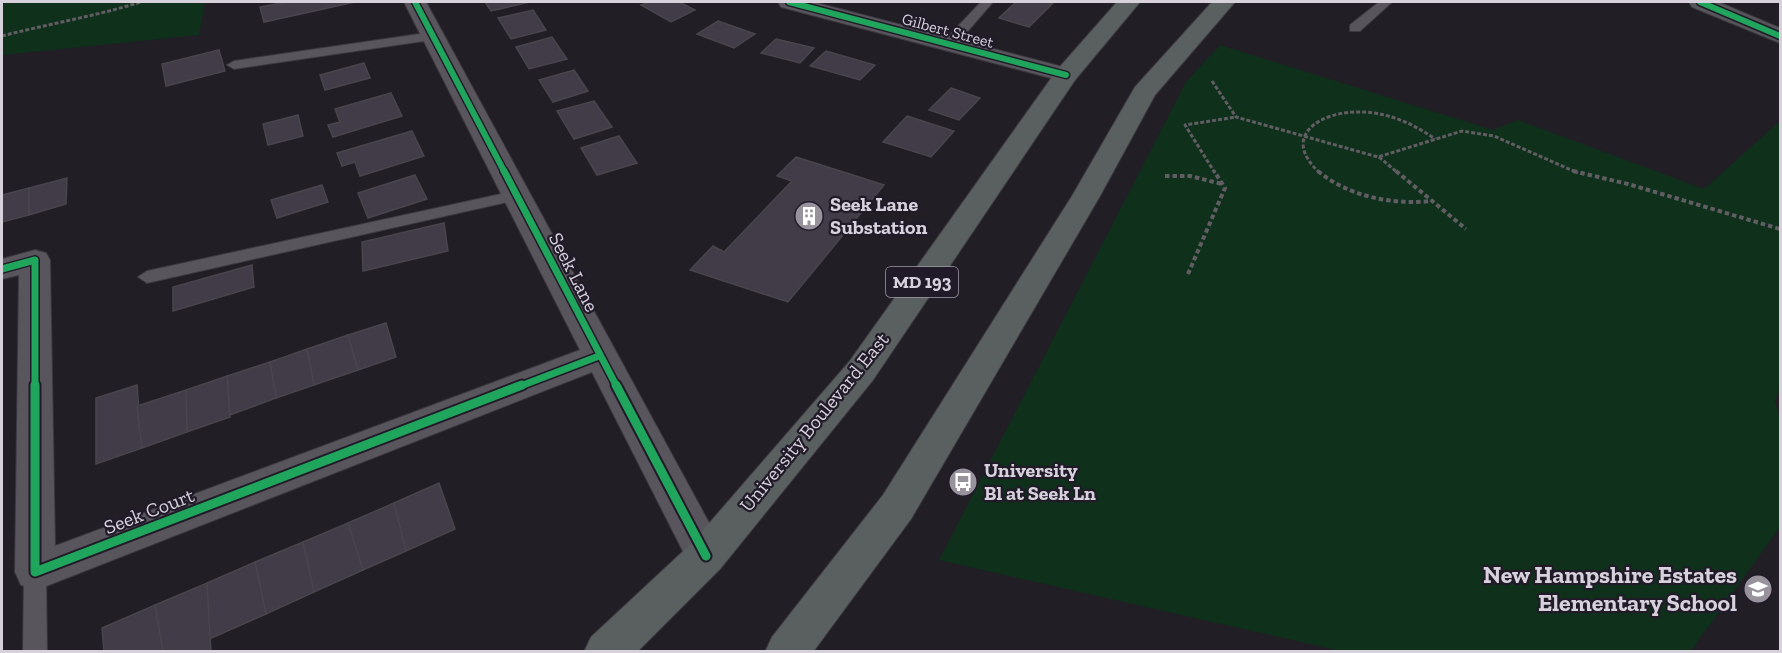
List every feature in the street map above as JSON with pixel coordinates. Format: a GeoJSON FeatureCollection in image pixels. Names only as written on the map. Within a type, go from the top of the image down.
{"type":"FeatureCollection","features":[{"type":"Feature","properties":{"kind":"main road","name":"University Boulevard East"},"geometry":{"type":"LineString","coordinates":[[606,651],[706,556],[861,371],[1066,75],[1129,2]]}},
{"type":"Feature","properties":{"kind":"main road"},"geometry":{"type":"LineString","coordinates":[[787,651],[897,507],[1086,196],[1144,92],[1224,2]]}},
{"type":"Feature","properties":{"kind":"main road"},"geometry":{"type":"LineString","coordinates":[[1700,2],[1780,36]]}},
{"type":"Feature","properties":{"kind":"street","name":"Seek Lane"},"geometry":{"type":"LineString","coordinates":[[415,2],[706,556]]}},
{"type":"Feature","properties":{"kind":"street","name":"Gilbert Street"},"geometry":{"type":"LineString","coordinates":[[789,2],[1066,75]]}},
{"type":"Feature","properties":{"kind":"street"},"geometry":{"type":"LineString","coordinates":[[2,269],[35,260],[35,572]]}},
{"type":"Feature","properties":{"kind":"street","name":"Seek Court"},"geometry":{"type":"LineString","coordinates":[[35,572],[599,356]]}},
{"type":"Feature","properties":{"kind":"lane"},"geometry":{"type":"LineString","coordinates":[[949,44],[987,2]]}},
{"type":"Feature","properties":{"kind":"lane"},"geometry":{"type":"LineString","coordinates":[[1355,28],[1386,2]]}},
{"type":"Feature","properties":{"kind":"lane"},"geometry":{"type":"LineString","coordinates":[[234,65],[433,36]]}},
{"type":"Feature","properties":{"kind":"lane"},"geometry":{"type":"LineString","coordinates":[[147,277],[515,196]]}},
{"type":"Feature","properties":{"kind":"lane"},"geometry":{"type":"LineString","coordinates":[[35,572],[35,651]]}},
{"type":"Feature","properties":{"kind":"path"},"geometry":{"type":"LineString","coordinates":[[2,36],[118,10],[141,2]]}},
{"type":"Feature","properties":{"kind":"path"},"geometry":{"type":"LineString","coordinates":[[1212,81],[1236,117]]}},
{"type":"Feature","properties":{"kind":"path"},"geometry":{"type":"LineString","coordinates":[[1432,201],[1398,203],[1345,188],[1321,174],[1309,162],[1302,148],[1303,136],[1310,127],[1328,116],[1350,112],[1380,114],[1401,120],[1424,129],[1436,139]]}},
{"type":"Feature","properties":{"kind":"path"},"geometry":{"type":"LineString","coordinates":[[1179,124],[1236,117],[1378,157],[1466,229]]}},
{"type":"Feature","properties":{"kind":"path"},"geometry":{"type":"LineString","coordinates":[[1185,125],[1225,188],[1188,274]]}},
{"type":"Feature","properties":{"kind":"path"},"geometry":{"type":"LineString","coordinates":[[1378,157],[1462,131],[1494,136],[1575,172],[1649,190],[1780,229]]}},
{"type":"Feature","properties":{"kind":"path"},"geometry":{"type":"LineString","coordinates":[[1165,176],[1190,176],[1223,184]]}},
{"type":"Feature","properties":{"kind":"green space"},"geometry":{"type":"Polygon","coordinates":[[[2,2],[205,2],[199,35],[2,55],[2,2]]]}},
{"type":"Feature","properties":{"kind":"green space"},"geometry":{"type":"Polygon","coordinates":[[[1220,45],[1493,130],[1518,120],[1704,189],[1780,121],[1780,388],[1775,401],[1780,420],[1780,527],[1691,651],[1341,651],[939,560],[1186,82],[1220,45]]]}},
{"type":"Feature","properties":{"kind":"building"},"geometry":{"type":"Polygon","coordinates":[[[286,2],[355,2],[264,22],[260,7],[286,2]]]}},
{"type":"Feature","properties":{"kind":"building"},"geometry":{"type":"Polygon","coordinates":[[[485,2],[530,2],[491,11],[485,2]]]}},
{"type":"Feature","properties":{"kind":"building"},"geometry":{"type":"Polygon","coordinates":[[[649,2],[679,2],[695,10],[671,22],[641,5],[649,2]]]}},
{"type":"Feature","properties":{"kind":"building"},"geometry":{"type":"Polygon","coordinates":[[[1016,2],[1054,2],[1029,27],[999,18],[1016,2]]]}},
{"type":"Feature","properties":{"kind":"building"},"geometry":{"type":"Polygon","coordinates":[[[533,10],[546,30],[511,39],[498,18],[533,10]]]}},
{"type":"Feature","properties":{"kind":"building"},"geometry":{"type":"Polygon","coordinates":[[[718,21],[755,34],[734,48],[697,34],[718,21]]]}},
{"type":"Feature","properties":{"kind":"building"},"geometry":{"type":"Polygon","coordinates":[[[552,37],[567,59],[529,69],[516,47],[552,37]]]}},
{"type":"Feature","properties":{"kind":"building"},"geometry":{"type":"Polygon","coordinates":[[[776,39],[814,48],[800,63],[761,53],[776,39]]]}},
{"type":"Feature","properties":{"kind":"building"},"geometry":{"type":"Polygon","coordinates":[[[219,50],[225,71],[166,86],[162,64],[219,50]]]}},
{"type":"Feature","properties":{"kind":"building"},"geometry":{"type":"Polygon","coordinates":[[[826,51],[875,65],[860,80],[810,66],[826,51]]]}},
{"type":"Feature","properties":{"kind":"building"},"geometry":{"type":"Polygon","coordinates":[[[364,63],[370,78],[325,90],[320,75],[364,63]]]}},
{"type":"Feature","properties":{"kind":"building"},"geometry":{"type":"Polygon","coordinates":[[[574,70],[588,91],[553,102],[539,80],[574,70]]]}},
{"type":"Feature","properties":{"kind":"building"},"geometry":{"type":"Polygon","coordinates":[[[951,88],[980,98],[959,120],[929,110],[951,88]]]}},
{"type":"Feature","properties":{"kind":"building"},"geometry":{"type":"Polygon","coordinates":[[[391,93],[402,116],[333,137],[328,125],[340,122],[335,109],[391,93]]]}},
{"type":"Feature","properties":{"kind":"building"},"geometry":{"type":"Polygon","coordinates":[[[594,101],[612,127],[574,139],[557,111],[594,101]]]}},
{"type":"Feature","properties":{"kind":"building"},"geometry":{"type":"Polygon","coordinates":[[[298,115],[303,136],[268,145],[263,124],[298,115]]]}},
{"type":"Feature","properties":{"kind":"building"},"geometry":{"type":"Polygon","coordinates":[[[907,116],[954,131],[931,157],[883,142],[907,116]]]}},
{"type":"Feature","properties":{"kind":"building"},"geometry":{"type":"Polygon","coordinates":[[[412,131],[424,156],[360,176],[355,162],[342,166],[337,153],[412,131]]]}},
{"type":"Feature","properties":{"kind":"building"},"geometry":{"type":"Polygon","coordinates":[[[619,136],[637,163],[597,175],[581,148],[619,136]]]}},
{"type":"Feature","properties":{"kind":"building","name":"Seek Lane Substation"},"geometry":{"type":"Polygon","coordinates":[[[796,157],[884,185],[788,302],[690,270],[713,246],[724,252],[792,181],[777,176],[796,157]]]}},
{"type":"Feature","properties":{"kind":"building"},"geometry":{"type":"Polygon","coordinates":[[[415,175],[427,199],[368,218],[358,193],[415,175]]]}},
{"type":"Feature","properties":{"kind":"building"},"geometry":{"type":"Polygon","coordinates":[[[67,178],[66,204],[29,215],[29,188],[67,178]]]}},
{"type":"Feature","properties":{"kind":"building"},"geometry":{"type":"Polygon","coordinates":[[[322,185],[328,202],[277,218],[271,200],[322,185]]]}},
{"type":"Feature","properties":{"kind":"building"},"geometry":{"type":"Polygon","coordinates":[[[29,188],[29,215],[2,222],[2,195],[29,188]]]}},
{"type":"Feature","properties":{"kind":"building"},"geometry":{"type":"Polygon","coordinates":[[[444,223],[448,251],[363,271],[362,242],[444,223]]]}},
{"type":"Feature","properties":{"kind":"building"},"geometry":{"type":"Polygon","coordinates":[[[252,265],[254,287],[173,311],[173,287],[252,265]]]}},
{"type":"Feature","properties":{"kind":"building"},"geometry":{"type":"Polygon","coordinates":[[[386,323],[396,357],[358,370],[348,335],[386,323]]]}},
{"type":"Feature","properties":{"kind":"building"},"geometry":{"type":"Polygon","coordinates":[[[348,335],[358,370],[314,385],[307,349],[348,335]]]}},
{"type":"Feature","properties":{"kind":"building"},"geometry":{"type":"Polygon","coordinates":[[[307,349],[314,385],[276,398],[270,362],[307,349]]]}},
{"type":"Feature","properties":{"kind":"building"},"geometry":{"type":"Polygon","coordinates":[[[270,362],[276,398],[230,415],[227,376],[270,362]]]}},
{"type":"Feature","properties":{"kind":"building"},"geometry":{"type":"Polygon","coordinates":[[[227,376],[230,417],[187,432],[186,390],[227,376]]]}},
{"type":"Feature","properties":{"kind":"building"},"geometry":{"type":"Polygon","coordinates":[[[137,385],[142,448],[96,464],[96,398],[137,385]]]}},
{"type":"Feature","properties":{"kind":"building"},"geometry":{"type":"Polygon","coordinates":[[[186,390],[187,432],[142,448],[137,406],[186,390]]]}},
{"type":"Feature","properties":{"kind":"building"},"geometry":{"type":"Polygon","coordinates":[[[439,483],[455,529],[406,551],[394,503],[439,483]]]}},
{"type":"Feature","properties":{"kind":"building"},"geometry":{"type":"Polygon","coordinates":[[[394,503],[406,551],[363,570],[348,523],[394,503]]]}},
{"type":"Feature","properties":{"kind":"building"},"geometry":{"type":"Polygon","coordinates":[[[348,523],[363,570],[314,592],[303,542],[348,523]]]}},
{"type":"Feature","properties":{"kind":"building"},"geometry":{"type":"Polygon","coordinates":[[[303,542],[314,592],[266,614],[255,562],[303,542]]]}},
{"type":"Feature","properties":{"kind":"building"},"geometry":{"type":"Polygon","coordinates":[[[255,562],[266,614],[209,639],[207,583],[255,562]]]}},
{"type":"Feature","properties":{"kind":"building"},"geometry":{"type":"Polygon","coordinates":[[[207,583],[211,652],[163,652],[155,605],[207,583]]]}},
{"type":"Feature","properties":{"kind":"building"},"geometry":{"type":"Polygon","coordinates":[[[155,605],[163,652],[104,652],[102,628],[155,605]]]}},
{"type":"Feature","properties":{"kind":"cycle path"},"geometry":{"type":"LineString","coordinates":[[415,2],[706,556]]}},
{"type":"Feature","properties":{"kind":"cycle path"},"geometry":{"type":"LineString","coordinates":[[789,2],[1066,75]]}},
{"type":"Feature","properties":{"kind":"cycle path"},"geometry":{"type":"LineString","coordinates":[[1700,2],[1780,36]]}},
{"type":"Feature","properties":{"kind":"cycle path"},"geometry":{"type":"LineString","coordinates":[[2,269],[35,260],[35,572],[599,356]]}},
{"type":"Feature","properties":{"kind":"place","name":"Seek Lane Substation"},"geometry":{"type":"Point","coordinates":[809,216]}},
{"type":"Feature","properties":{"kind":"place","name":"University Bl at Seek Ln"},"geometry":{"type":"Point","coordinates":[963,482]}},
{"type":"Feature","properties":{"kind":"place","name":"New Hampshire Estates Elementary School"},"geometry":{"type":"Point","coordinates":[1758,589]}}]}
